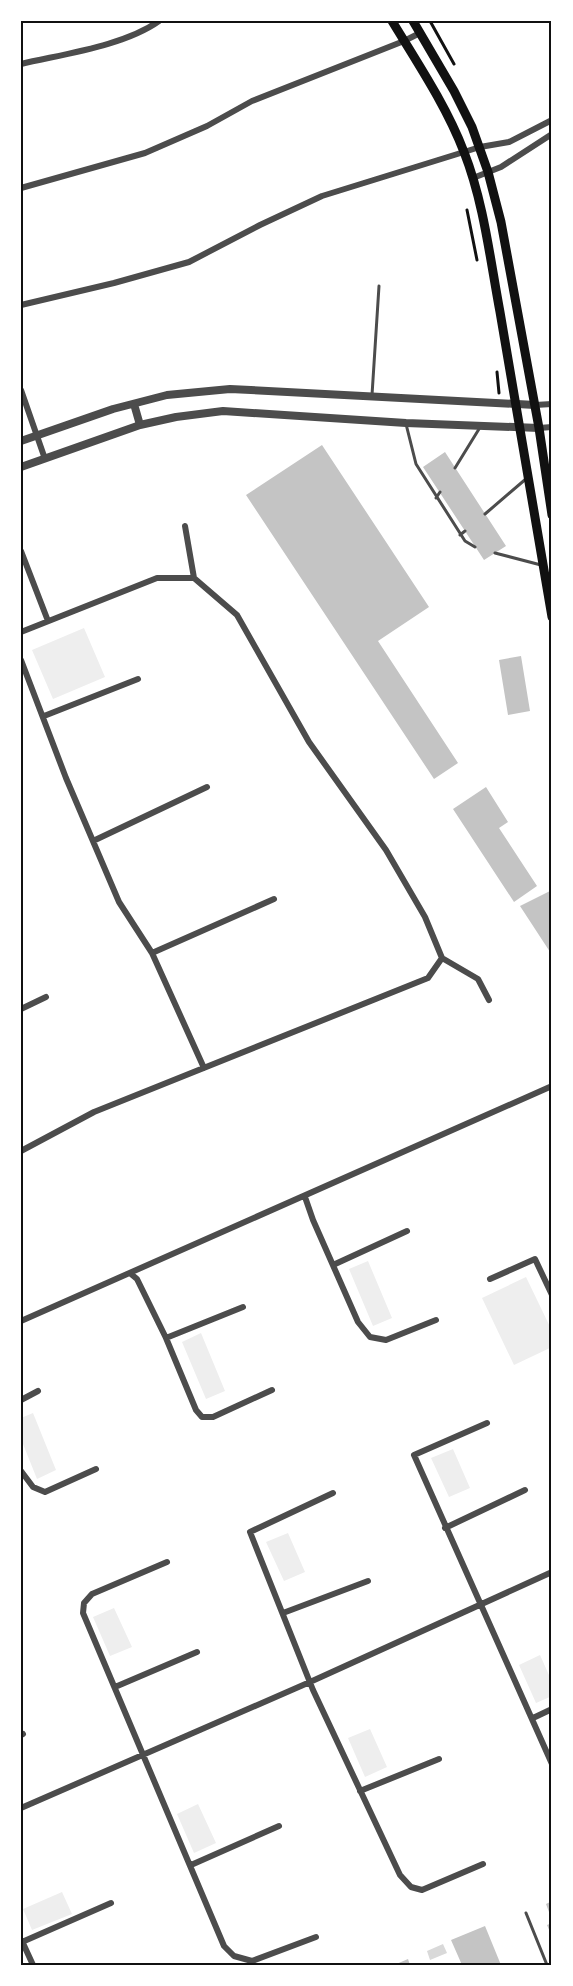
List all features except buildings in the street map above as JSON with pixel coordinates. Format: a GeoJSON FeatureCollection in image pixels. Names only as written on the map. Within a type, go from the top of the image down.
{"type":"FeatureCollection","features":[{"type":"Feature","properties":{"kind":"main road"},"geometry":{"type":"LineString","coordinates":[[392,21],[432,88],[464,152],[473,178],[484,225],[552,617]]}},
{"type":"Feature","properties":{"kind":"main road"},"geometry":{"type":"LineString","coordinates":[[413,21],[454,91],[480,147],[488,172],[501,222],[535,405],[552,515]]}},
{"type":"Feature","properties":{"kind":"street"},"geometry":{"type":"LineString","coordinates":[[21,64],[118,40],[149,29],[159,21]]}},
{"type":"Feature","properties":{"kind":"street"},"geometry":{"type":"LineString","coordinates":[[21,188],[145,153],[207,126],[252,101],[420,33]]}},
{"type":"Feature","properties":{"kind":"street"},"geometry":{"type":"LineString","coordinates":[[21,305],[189,262],[322,196],[480,147],[509,142],[552,120]]}},
{"type":"Feature","properties":{"kind":"street"},"geometry":{"type":"LineString","coordinates":[[473,178],[501,167],[552,134]]}},
{"type":"Feature","properties":{"kind":"street"},"geometry":{"type":"LineString","coordinates":[[21,441],[113,409],[168,395],[230,389],[552,404]]}},
{"type":"Feature","properties":{"kind":"street"},"geometry":{"type":"LineString","coordinates":[[21,390],[45,459]]}},
{"type":"Feature","properties":{"kind":"street"},"geometry":{"type":"LineString","coordinates":[[134,404],[140,425]]}},
{"type":"Feature","properties":{"kind":"street"},"geometry":{"type":"LineString","coordinates":[[21,467],[140,425],[176,417],[223,411],[406,423],[520,428],[552,427]]}},
{"type":"Feature","properties":{"kind":"street"},"geometry":{"type":"LineString","coordinates":[[185,526],[194,578],[237,615],[309,742],[386,850],[425,917],[442,958],[478,979],[489,1000]]}},
{"type":"Feature","properties":{"kind":"street"},"geometry":{"type":"LineString","coordinates":[[21,551],[48,621]]}},
{"type":"Feature","properties":{"kind":"street"},"geometry":{"type":"LineString","coordinates":[[21,632],[157,578],[194,578]]}},
{"type":"Feature","properties":{"kind":"street"},"geometry":{"type":"LineString","coordinates":[[21,660],[66,778],[119,902],[152,953],[204,1068]]}},
{"type":"Feature","properties":{"kind":"street"},"geometry":{"type":"LineString","coordinates":[[44,716],[138,679]]}},
{"type":"Feature","properties":{"kind":"street"},"geometry":{"type":"LineString","coordinates":[[93,841],[207,787]]}},
{"type":"Feature","properties":{"kind":"street"},"geometry":{"type":"LineString","coordinates":[[152,953],[274,899]]}},
{"type":"Feature","properties":{"kind":"street"},"geometry":{"type":"LineString","coordinates":[[21,1150],[94,1112],[428,978],[442,958]]}},
{"type":"Feature","properties":{"kind":"street"},"geometry":{"type":"LineString","coordinates":[[21,1009],[46,997]]}},
{"type":"Feature","properties":{"kind":"street"},"geometry":{"type":"LineString","coordinates":[[21,1321],[552,1086]]}},
{"type":"Feature","properties":{"kind":"street"},"geometry":{"type":"LineString","coordinates":[[305,1197],[358,1322],[370,1337],[386,1340],[436,1320]]}},
{"type":"Feature","properties":{"kind":"street"},"geometry":{"type":"LineString","coordinates":[[333,1265],[407,1230]]}},
{"type":"Feature","properties":{"kind":"street"},"geometry":{"type":"LineString","coordinates":[[490,1279],[535,1259],[552,1295]]}},
{"type":"Feature","properties":{"kind":"street"},"geometry":{"type":"LineString","coordinates":[[131,1274],[137,1279],[166,1338],[196,1410],[202,1417],[213,1417],[272,1390]]}},
{"type":"Feature","properties":{"kind":"street"},"geometry":{"type":"LineString","coordinates":[[166,1338],[243,1307]]}},
{"type":"Feature","properties":{"kind":"street"},"geometry":{"type":"LineString","coordinates":[[21,1400],[38,1391]]}},
{"type":"Feature","properties":{"kind":"street"},"geometry":{"type":"LineString","coordinates":[[487,1423],[414,1455],[552,1764]]}},
{"type":"Feature","properties":{"kind":"street"},"geometry":{"type":"LineString","coordinates":[[21,1471],[33,1487],[45,1492],[96,1469]]}},
{"type":"Feature","properties":{"kind":"street"},"geometry":{"type":"LineString","coordinates":[[445,1528],[525,1490]]}},
{"type":"Feature","properties":{"kind":"street"},"geometry":{"type":"LineString","coordinates":[[333,1492],[250,1532],[310,1682],[400,1875],[411,1887],[422,1890],[483,1864]]}},
{"type":"Feature","properties":{"kind":"street"},"geometry":{"type":"LineString","coordinates":[[167,1563],[92,1594],[84,1603],[82,1613],[224,1946],[234,1956],[252,1961],[316,1937]]}},
{"type":"Feature","properties":{"kind":"street"},"geometry":{"type":"LineString","coordinates":[[21,1808],[482,1605],[552,1570]]}},
{"type":"Feature","properties":{"kind":"street"},"geometry":{"type":"LineString","coordinates":[[283,1613],[368,1581]]}},
{"type":"Feature","properties":{"kind":"street"},"geometry":{"type":"LineString","coordinates":[[115,1688],[197,1652]]}},
{"type":"Feature","properties":{"kind":"street"},"geometry":{"type":"LineString","coordinates":[[533,1718],[552,1709]]}},
{"type":"Feature","properties":{"kind":"street"},"geometry":{"type":"LineString","coordinates":[[360,1791],[439,1759]]}},
{"type":"Feature","properties":{"kind":"street"},"geometry":{"type":"LineString","coordinates":[[191,1865],[279,1826]]}},
{"type":"Feature","properties":{"kind":"street"},"geometry":{"type":"LineString","coordinates":[[33,1965],[22,1941],[111,1903]]}},
{"type":"Feature","properties":{"kind":"lane"},"geometry":{"type":"LineString","coordinates":[[372,396],[379,286]]}},
{"type":"Feature","properties":{"kind":"lane"},"geometry":{"type":"LineString","coordinates":[[406,423],[416,464],[460,535],[475,547]]}},
{"type":"Feature","properties":{"kind":"lane"},"geometry":{"type":"LineString","coordinates":[[455,468],[481,426]]}},
{"type":"Feature","properties":{"kind":"lane"},"geometry":{"type":"LineString","coordinates":[[485,514],[527,478]]}},
{"type":"Feature","properties":{"kind":"lane"},"geometry":{"type":"LineString","coordinates":[[436,498],[440,492]]}},
{"type":"Feature","properties":{"kind":"lane"},"geometry":{"type":"LineString","coordinates":[[460,535],[465,531]]}},
{"type":"Feature","properties":{"kind":"lane"},"geometry":{"type":"LineString","coordinates":[[495,553],[543,565]]}},
{"type":"Feature","properties":{"kind":"lane"},"geometry":{"type":"LineString","coordinates":[[526,1913],[547,1965]]}},
{"type":"Feature","properties":{"kind":"path"},"geometry":{"type":"LineString","coordinates":[[467,210],[477,261]]}},
{"type":"Feature","properties":{"kind":"path"},"geometry":{"type":"LineString","coordinates":[[495,363],[501,403]]}},
{"type":"Feature","properties":{"kind":"shaded area"},"geometry":{"type":"Polygon","coordinates":[[[84,628],[105,677],[53,699],[32,650],[84,628]]]}},
{"type":"Feature","properties":{"kind":"shaded area"},"geometry":{"type":"Polygon","coordinates":[[[368,1261],[392,1318],[373,1326],[349,1269],[368,1261]]]}},
{"type":"Feature","properties":{"kind":"shaded area"},"geometry":{"type":"Polygon","coordinates":[[[526,1277],[552,1331],[552,1347],[514,1365],[482,1298],[526,1277]]]}},
{"type":"Feature","properties":{"kind":"shaded area"},"geometry":{"type":"Polygon","coordinates":[[[201,1333],[225,1391],[206,1399],[182,1342],[201,1333]]]}},
{"type":"Feature","properties":{"kind":"shaded area"},"geometry":{"type":"Polygon","coordinates":[[[33,1413],[56,1470],[37,1479],[21,1439],[21,1418],[33,1413]]]}},
{"type":"Feature","properties":{"kind":"shaded area"},"geometry":{"type":"Polygon","coordinates":[[[453,1449],[470,1488],[449,1497],[431,1458],[453,1449]]]}},
{"type":"Feature","properties":{"kind":"shaded area"},"geometry":{"type":"Polygon","coordinates":[[[288,1533],[305,1572],[284,1581],[266,1542],[288,1533]]]}},
{"type":"Feature","properties":{"kind":"shaded area"},"geometry":{"type":"Polygon","coordinates":[[[114,1608],[132,1647],[110,1656],[93,1617],[114,1608]]]}},
{"type":"Feature","properties":{"kind":"shaded area"},"geometry":{"type":"Polygon","coordinates":[[[540,1655],[552,1682],[552,1696],[536,1703],[519,1665],[540,1655]]]}},
{"type":"Feature","properties":{"kind":"shaded area"},"geometry":{"type":"Polygon","coordinates":[[[370,1729],[387,1767],[365,1777],[348,1738],[370,1729]]]}},
{"type":"Feature","properties":{"kind":"shaded area"},"geometry":{"type":"Polygon","coordinates":[[[198,1804],[216,1843],[194,1853],[177,1814],[198,1804]]]}},
{"type":"Feature","properties":{"kind":"shaded area"},"geometry":{"type":"Polygon","coordinates":[[[62,1892],[72,1914],[32,1930],[23,1909],[62,1892]]]}},
{"type":"Feature","properties":{"kind":"shaded area"},"geometry":{"type":"Polygon","coordinates":[[[443,1944],[447,1953],[430,1960],[427,1951],[443,1944]]]}}]}
